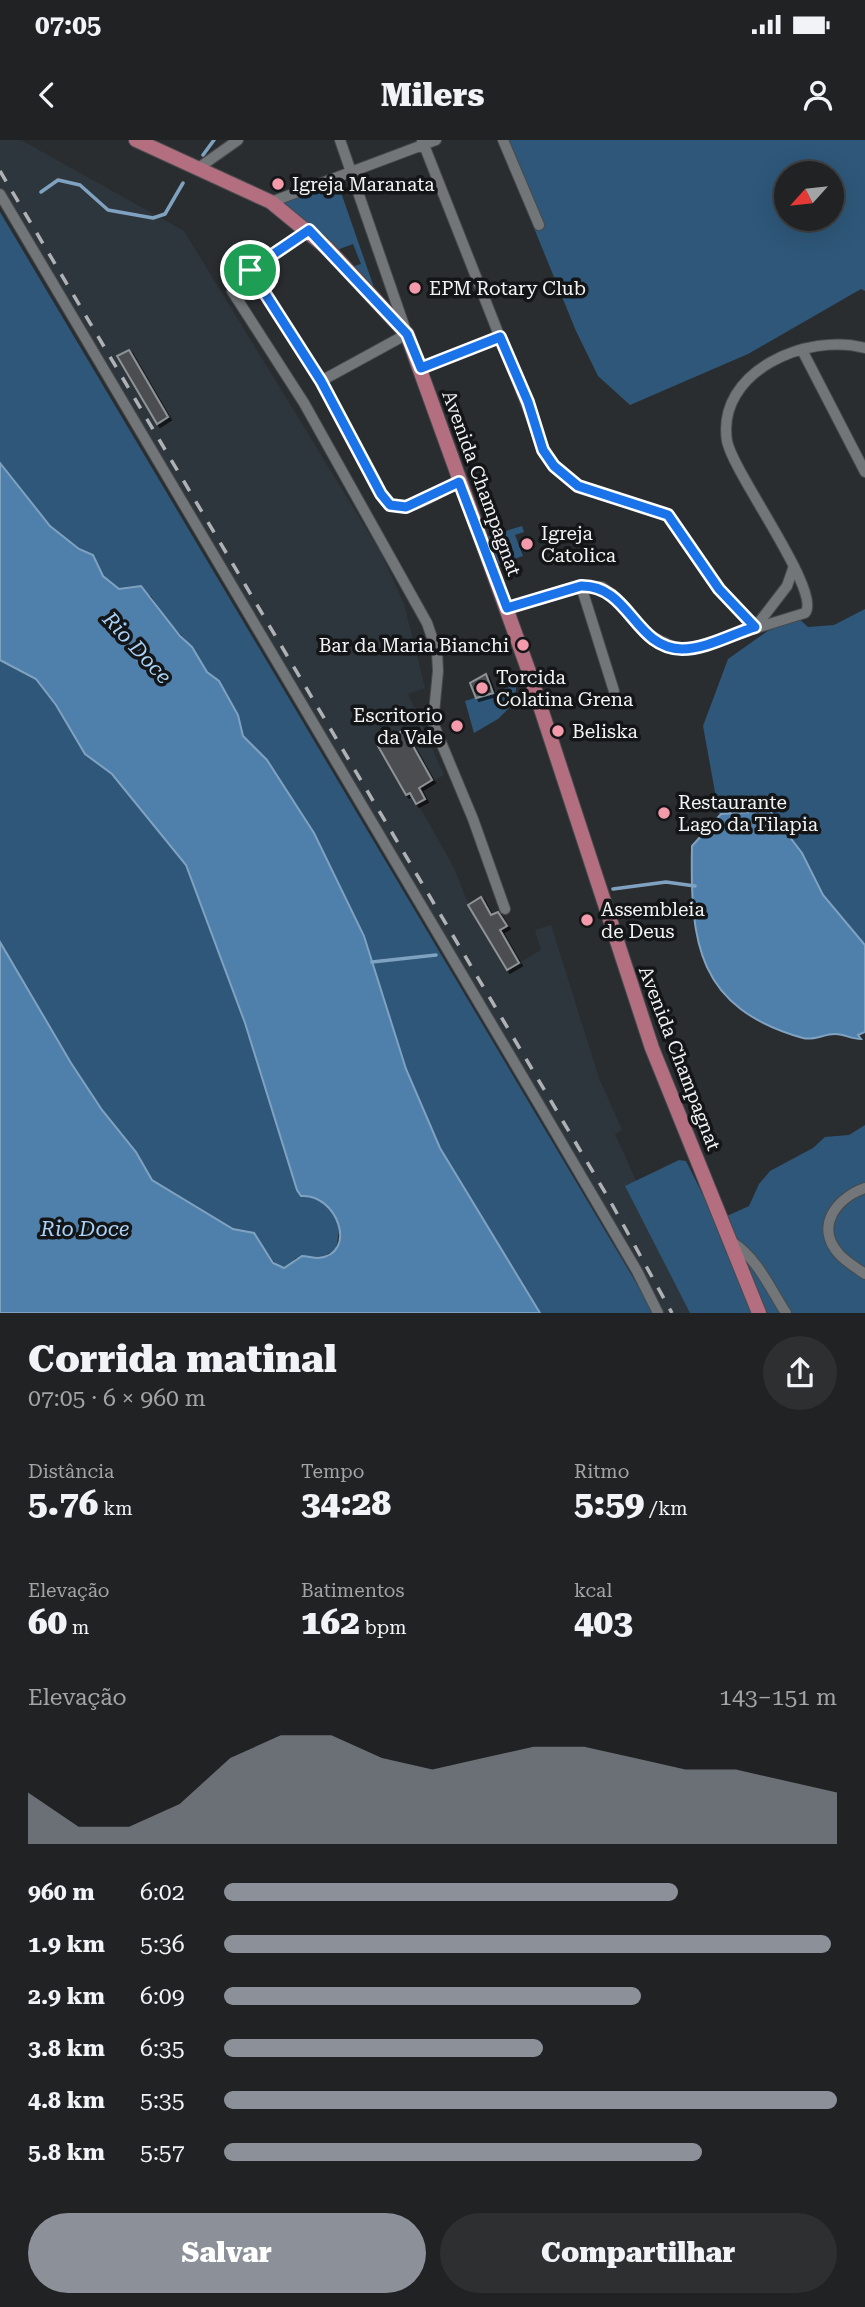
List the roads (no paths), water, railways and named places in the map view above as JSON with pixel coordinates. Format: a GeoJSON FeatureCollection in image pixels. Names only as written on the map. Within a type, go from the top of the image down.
{"type":"FeatureCollection","features":[{"type":"Feature","properties":{"kind":"main road","name":"Avenida Champagnat"},"geometry":{"type":"LineString","coordinates":[[136,140],[271,202],[309,230],[407,334],[507,608],[652,1048],[759,1313]]}},
{"type":"Feature","properties":{"kind":"street"},"geometry":{"type":"LineString","coordinates":[[197,169],[238,140]]}},
{"type":"Feature","properties":{"kind":"street"},"geometry":{"type":"LineString","coordinates":[[321,381],[407,334],[340,140]]}},
{"type":"Feature","properties":{"kind":"street"},"geometry":{"type":"LineString","coordinates":[[271,202],[353,172],[423,142],[436,140]]}},
{"type":"Feature","properties":{"kind":"street"},"geometry":{"type":"LineString","coordinates":[[503,140],[539,225]]}},
{"type":"Feature","properties":{"kind":"street"},"geometry":{"type":"LineString","coordinates":[[423,142],[528,402],[543,450],[554,466],[578,486],[668,515],[719,589],[755,627]]}},
{"type":"Feature","properties":{"kind":"street"},"geometry":{"type":"LineString","coordinates":[[0,194],[544,1111],[637,1271],[658,1313]]}},
{"type":"Feature","properties":{"kind":"street"},"geometry":{"type":"LineString","coordinates":[[309,230],[250,270],[233,287],[234,298],[311,415],[427,623],[438,662],[433,723],[505,909]]}},
{"type":"Feature","properties":{"kind":"street"},"geometry":{"type":"LineString","coordinates":[[250,270],[321,381],[381,494],[393,507],[406,507],[459,482]]}},
{"type":"Feature","properties":{"kind":"street"},"geometry":{"type":"LineString","coordinates":[[421,368],[500,337]]}},
{"type":"Feature","properties":{"kind":"street"},"geometry":{"type":"LineString","coordinates":[[507,608],[581,586],[602,587],[613,595],[648,635],[678,649],[692,648],[807,611],[809,599],[794,566],[733,460],[726,424],[736,394],[755,373],[802,350],[834,344],[865,348]]}},
{"type":"Feature","properties":{"kind":"street"},"geometry":{"type":"LineString","coordinates":[[802,350],[865,472]]}},
{"type":"Feature","properties":{"kind":"street"},"geometry":{"type":"LineString","coordinates":[[755,627],[788,586],[794,566]]}},
{"type":"Feature","properties":{"kind":"street"},"geometry":{"type":"LineString","coordinates":[[581,586],[614,691]]}},
{"type":"Feature","properties":{"kind":"street"},"geometry":{"type":"LineString","coordinates":[[865,1188],[844,1196],[834,1206],[829,1232],[839,1254],[865,1275]]}},
{"type":"Feature","properties":{"kind":"street"},"geometry":{"type":"LineString","coordinates":[[732,1242],[747,1252],[786,1313]]}},
{"type":"Feature","properties":{"kind":"water","name":"Rio Doce"},"geometry":{"type":"Polygon","coordinates":[[[0,463],[50,526],[79,549],[93,555],[103,576],[119,589],[141,586],[180,636],[192,647],[207,672],[219,681],[238,715],[243,736],[267,760],[314,833],[364,936],[406,1069],[440,1148],[540,1313],[0,1313],[0,942],[71,1063],[102,1110],[136,1152],[152,1180],[233,1229],[254,1233],[273,1263],[284,1268],[302,1256],[318,1258],[331,1254],[338,1246],[340,1236],[333,1213],[325,1204],[314,1198],[301,1196],[297,1190],[245,1023],[186,865],[112,774],[85,754],[56,705],[36,679],[0,660],[0,463]]]}},
{"type":"Feature","properties":{"kind":"water"},"geometry":{"type":"Polygon","coordinates":[[[770,811],[802,853],[823,895],[865,945],[865,1032],[858,1035],[861,1039],[835,1034],[807,1039],[768,1025],[741,1009],[721,990],[707,967],[698,941],[694,913],[692,846],[721,814],[770,811]]]}},
{"type":"Feature","properties":{"kind":"waterway"},"geometry":{"type":"LineString","coordinates":[[203,155],[214,140]]}},
{"type":"Feature","properties":{"kind":"waterway"},"geometry":{"type":"LineString","coordinates":[[41,192],[58,180],[80,185],[108,210],[153,218],[165,214],[183,183]]}},
{"type":"Feature","properties":{"kind":"waterway"},"geometry":{"type":"LineString","coordinates":[[613,889],[666,882],[695,886]]}},
{"type":"Feature","properties":{"kind":"waterway"},"geometry":{"type":"LineString","coordinates":[[372,962],[436,955]]}},
{"type":"Feature","properties":{"kind":"railway"},"geometry":{"type":"LineString","coordinates":[[0,171],[609,1199],[672,1313]]}},
{"type":"Feature","properties":{"kind":"place","name":"Igreja Maranata"},"geometry":{"type":"Point","coordinates":[278,184]}},
{"type":"Feature","properties":{"kind":"place","name":"EPM Rotary Club"},"geometry":{"type":"Point","coordinates":[415,288]}},
{"type":"Feature","properties":{"kind":"place","name":"Igreja Catolica"},"geometry":{"type":"Point","coordinates":[527,544]}},
{"type":"Feature","properties":{"kind":"place","name":"Bar da Maria Bianchi"},"geometry":{"type":"Point","coordinates":[523,645]}},
{"type":"Feature","properties":{"kind":"place","name":"Torcida Colatina Grena"},"geometry":{"type":"Point","coordinates":[482,688]}},
{"type":"Feature","properties":{"kind":"place","name":"Escritorio da Vale"},"geometry":{"type":"Point","coordinates":[457,726]}},
{"type":"Feature","properties":{"kind":"place","name":"Beliska"},"geometry":{"type":"Point","coordinates":[558,731]}},
{"type":"Feature","properties":{"kind":"place","name":"Restaurante Lago da Tilapia"},"geometry":{"type":"Point","coordinates":[664,813]}},
{"type":"Feature","properties":{"kind":"place","name":"Assembleia de Deus"},"geometry":{"type":"Point","coordinates":[587,920]}}]}
